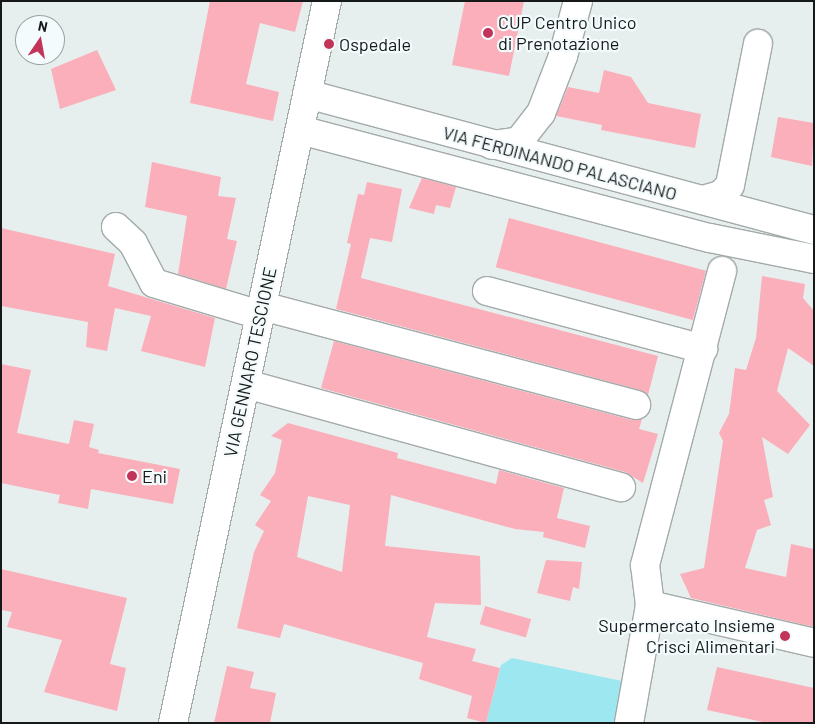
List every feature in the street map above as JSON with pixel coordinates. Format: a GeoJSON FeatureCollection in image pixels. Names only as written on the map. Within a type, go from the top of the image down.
{"type":"FeatureCollection","features":[{"type":"Feature","properties":{"kind":"street","name":"VIA GENNARO TESCIONE"},"geometry":{"type":"LineString","coordinates":[[173,723],[327,1]]}},
{"type":"Feature","properties":{"kind":"street"},"geometry":{"type":"LineString","coordinates":[[490,145],[519,141],[541,113],[563,56],[578,1]]}},
{"type":"Feature","properties":{"kind":"street"},"geometry":{"type":"LineString","coordinates":[[703,200],[721,195],[730,185],[758,44]]}},
{"type":"Feature","properties":{"kind":"street","name":"VIA FERDINANDO PALASCIANO"},"geometry":{"type":"LineString","coordinates":[[307,94],[490,145],[814,230]]}},
{"type":"Feature","properties":{"kind":"street","name":"VIA FERDINANDO PALASCIANO"},"geometry":{"type":"LineString","coordinates":[[300,130],[728,242],[814,259]]}},
{"type":"Feature","properties":{"kind":"street"},"geometry":{"type":"LineString","coordinates":[[728,242],[735,209]]}},
{"type":"Feature","properties":{"kind":"street"},"geometry":{"type":"LineString","coordinates":[[116,227],[133,243],[154,283],[636,405]]}},
{"type":"Feature","properties":{"kind":"street"},"geometry":{"type":"LineString","coordinates":[[629,723],[650,605],[645,565],[703,349],[722,270]]}},
{"type":"Feature","properties":{"kind":"street"},"geometry":{"type":"LineString","coordinates":[[487,291],[703,349]]}},
{"type":"Feature","properties":{"kind":"street"},"geometry":{"type":"LineString","coordinates":[[246,384],[622,487]]}},
{"type":"Feature","properties":{"kind":"street"},"geometry":{"type":"LineString","coordinates":[[650,605],[814,643]]}},
{"type":"Feature","properties":{"kind":"shaded area"},"geometry":{"type":"Polygon","coordinates":[[[512,658],[622,681],[614,723],[486,723],[501,665],[512,658]]]}},
{"type":"Feature","properties":{"kind":"building"},"geometry":{"type":"Polygon","coordinates":[[[210,1],[303,1],[295,32],[260,23],[246,84],[279,92],[273,121],[190,103],[210,1]]]}},
{"type":"Feature","properties":{"kind":"building","name":"CUP Centro Unico di Prenotazione"},"geometry":{"type":"Polygon","coordinates":[[[465,1],[524,1],[509,76],[452,65],[465,1]]]}},
{"type":"Feature","properties":{"kind":"building"},"geometry":{"type":"Polygon","coordinates":[[[97,50],[116,90],[60,109],[51,69],[65,65],[65,63],[97,50]]]}},
{"type":"Feature","properties":{"kind":"building"},"geometry":{"type":"Polygon","coordinates":[[[604,70],[631,77],[648,103],[701,114],[695,148],[601,130],[602,125],[556,116],[568,87],[599,93],[604,70]]]}},
{"type":"Feature","properties":{"kind":"building"},"geometry":{"type":"Polygon","coordinates":[[[778,117],[814,123],[812,166],[771,157],[778,117]]]}},
{"type":"Feature","properties":{"kind":"building"},"geometry":{"type":"Polygon","coordinates":[[[152,162],[221,177],[218,196],[236,198],[227,239],[237,241],[226,289],[178,274],[187,216],[145,207],[152,162]]]}},
{"type":"Feature","properties":{"kind":"building"},"geometry":{"type":"Polygon","coordinates":[[[422,178],[456,187],[450,208],[436,205],[434,214],[409,208],[422,178]]]}},
{"type":"Feature","properties":{"kind":"building"},"geometry":{"type":"Polygon","coordinates":[[[367,182],[402,189],[392,242],[370,238],[361,278],[658,356],[648,395],[640,390],[336,309],[351,244],[347,243],[358,194],[364,195],[367,182]]]}},
{"type":"Feature","properties":{"kind":"building"},"geometry":{"type":"Polygon","coordinates":[[[509,218],[706,271],[693,320],[496,267],[509,218]]]}},
{"type":"Feature","properties":{"kind":"building"},"geometry":{"type":"Polygon","coordinates":[[[1,228],[115,254],[108,286],[215,318],[205,367],[141,351],[151,316],[115,308],[107,351],[86,347],[88,322],[1,306],[1,228]]]}},
{"type":"Feature","properties":{"kind":"building"},"geometry":{"type":"Polygon","coordinates":[[[762,276],[805,284],[803,298],[814,311],[814,366],[788,348],[777,391],[810,425],[788,454],[762,437],[773,497],[764,500],[771,525],[757,530],[745,568],[786,577],[791,544],[814,549],[814,627],[691,598],[680,574],[704,568],[723,441],[719,433],[729,414],[735,368],[746,370],[756,338],[762,276]]]}},
{"type":"Feature","properties":{"kind":"building"},"geometry":{"type":"Polygon","coordinates":[[[334,341],[632,420],[642,419],[639,429],[658,434],[643,483],[625,472],[321,388],[334,341]]]}},
{"type":"Feature","properties":{"kind":"building"},"geometry":{"type":"Polygon","coordinates":[[[1,364],[31,370],[17,433],[69,444],[74,420],[94,424],[89,447],[99,450],[98,453],[180,469],[173,504],[91,489],[88,509],[58,503],[60,495],[1,483],[1,364]]]}},
{"type":"Feature","properties":{"kind":"building"},"geometry":{"type":"Polygon","coordinates":[[[288,423],[398,453],[397,458],[496,484],[499,470],[564,488],[557,518],[590,526],[585,548],[543,537],[544,532],[515,529],[391,495],[385,546],[480,556],[481,605],[435,603],[427,637],[476,649],[472,661],[500,668],[486,723],[467,718],[472,696],[419,679],[423,663],[284,624],[280,638],[237,628],[254,552],[264,531],[255,525],[271,501],[260,495],[275,473],[282,440],[271,436],[288,423]],[[308,496],[297,557],[342,572],[350,505],[308,496]]]}},
{"type":"Feature","properties":{"kind":"building"},"geometry":{"type":"Polygon","coordinates":[[[546,560],[582,562],[579,589],[573,587],[570,601],[537,593],[546,560]]]}},
{"type":"Feature","properties":{"kind":"building"},"geometry":{"type":"Polygon","coordinates":[[[1,569],[127,598],[110,664],[126,668],[117,711],[44,692],[62,640],[7,627],[12,612],[1,610],[1,569]]]}},
{"type":"Feature","properties":{"kind":"building"},"geometry":{"type":"Polygon","coordinates":[[[485,606],[531,619],[526,637],[480,624],[485,606]]]}},
{"type":"Feature","properties":{"kind":"building"},"geometry":{"type":"Polygon","coordinates":[[[227,666],[254,672],[250,688],[276,693],[270,723],[214,723],[227,666]]]}},
{"type":"Feature","properties":{"kind":"building"},"geometry":{"type":"Polygon","coordinates":[[[717,667],[814,688],[814,723],[767,723],[707,710],[717,667]]]}},
{"type":"Feature","properties":{"kind":"place","name":"CUP Centro Unico di Prenotazione"},"geometry":{"type":"Point","coordinates":[488,33]}},
{"type":"Feature","properties":{"kind":"place","name":"Ospedale"},"geometry":{"type":"Point","coordinates":[329,44]}},
{"type":"Feature","properties":{"kind":"place","name":"Eni"},"geometry":{"type":"Point","coordinates":[132,476]}},
{"type":"Feature","properties":{"kind":"place","name":"Supermercato Insieme Crisci Alimentari"},"geometry":{"type":"Point","coordinates":[785,636]}}]}
